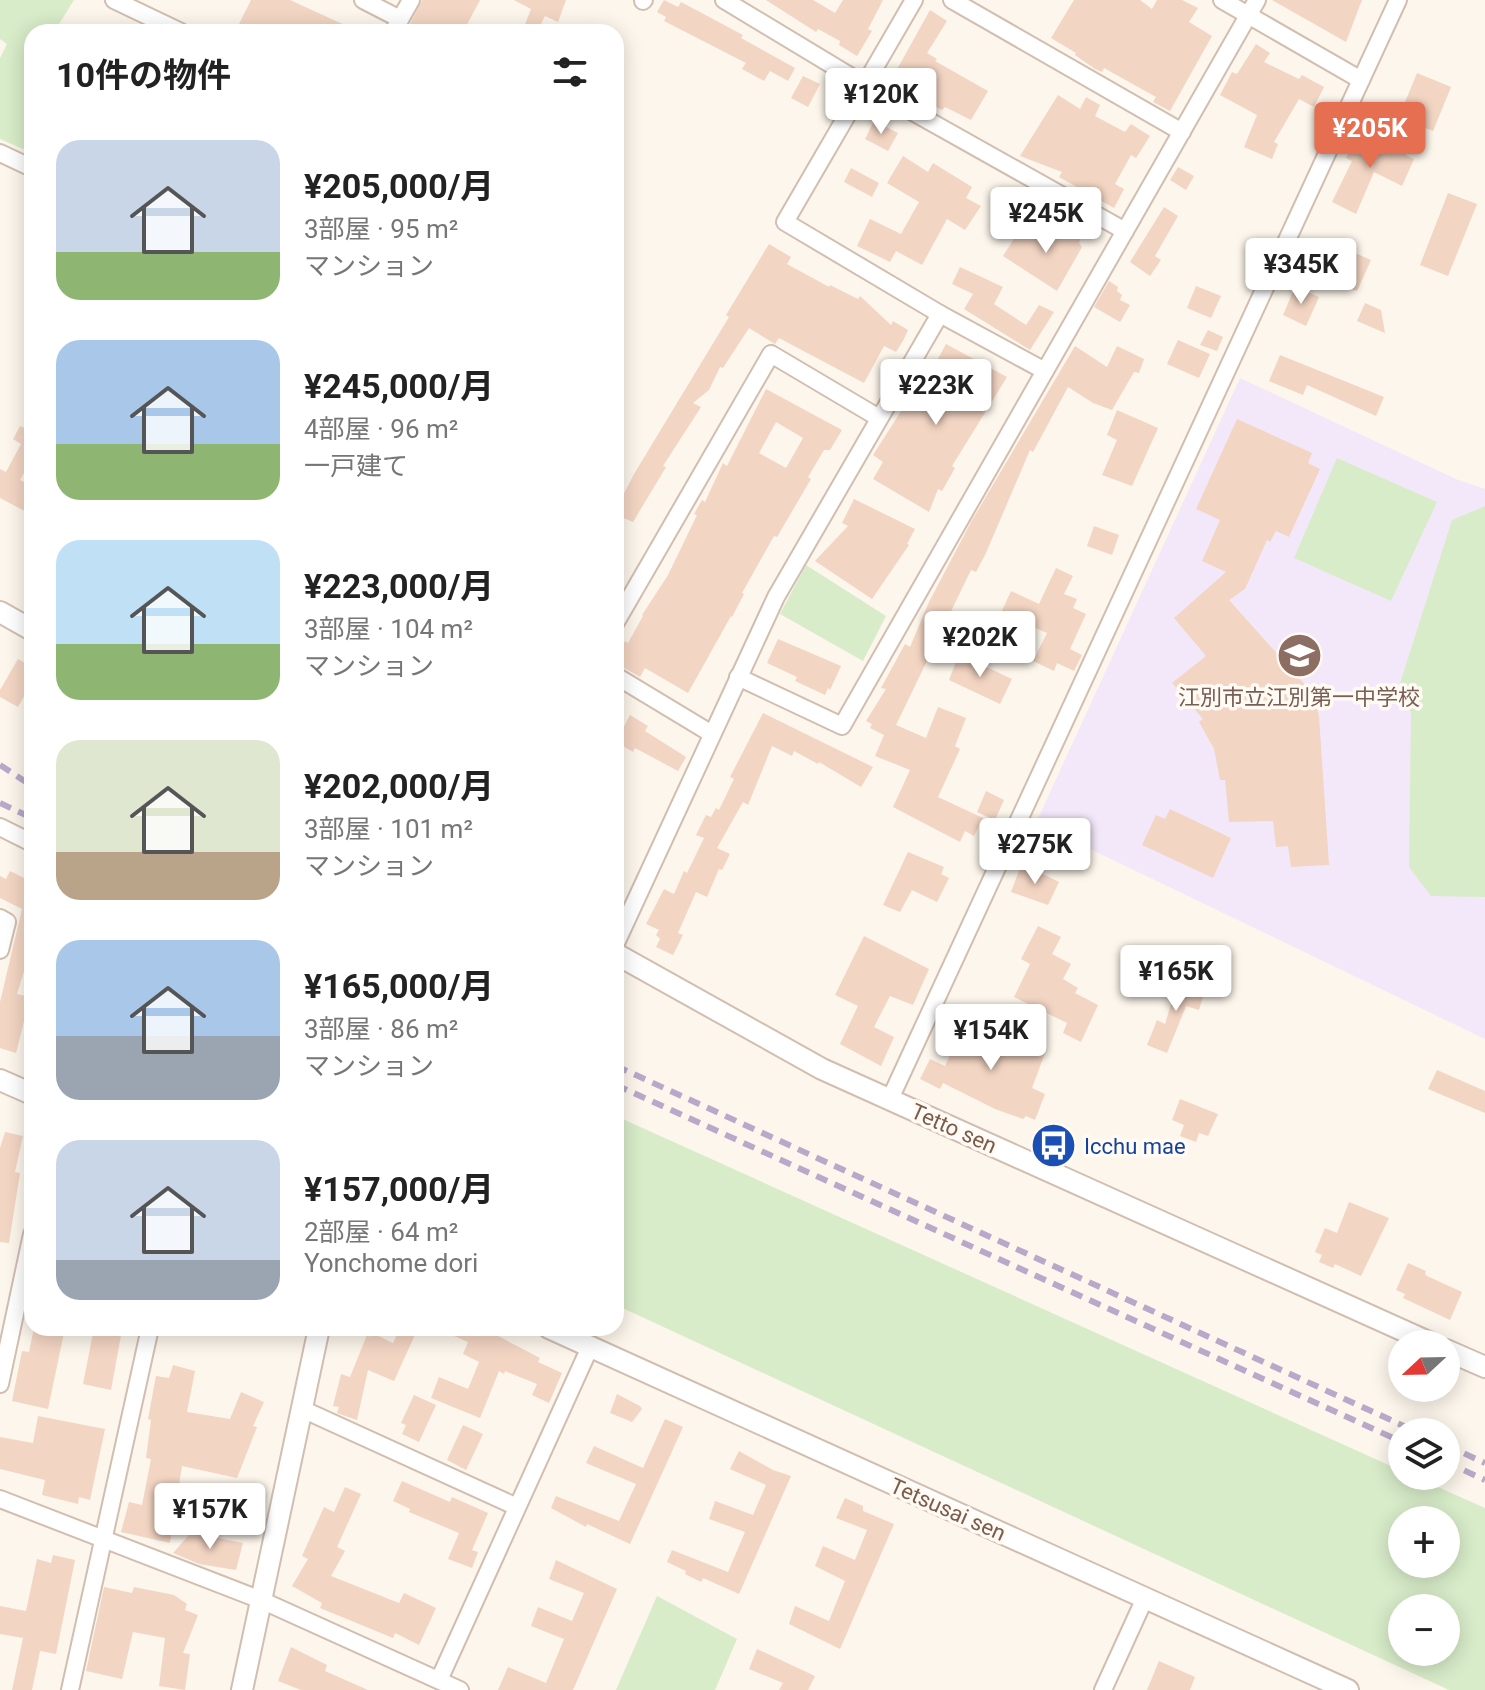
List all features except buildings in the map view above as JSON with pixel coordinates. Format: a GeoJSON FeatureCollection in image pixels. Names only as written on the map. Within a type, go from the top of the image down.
{"type":"FeatureCollection","features":[{"type":"Feature","properties":{"kind":"street"},"geometry":{"type":"LineString","coordinates":[[114,0],[164,24]]}},
{"type":"Feature","properties":{"kind":"street"},"geometry":{"type":"LineString","coordinates":[[363,0],[394,24]]}},
{"type":"Feature","properties":{"kind":"street"},"geometry":{"type":"LineString","coordinates":[[398,24],[411,0]]}},
{"type":"Feature","properties":{"kind":"street"},"geometry":{"type":"LineString","coordinates":[[724,0],[865,85],[1125,231]]}},
{"type":"Feature","properties":{"kind":"street"},"geometry":{"type":"LineString","coordinates":[[914,0],[785,222],[940,314],[1045,371]]}},
{"type":"Feature","properties":{"kind":"street"},"geometry":{"type":"LineString","coordinates":[[952,0],[1182,132]]}},
{"type":"Feature","properties":{"kind":"street"},"geometry":{"type":"LineString","coordinates":[[1222,0],[1361,80]]}},
{"type":"Feature","properties":{"kind":"street"},"geometry":{"type":"LineString","coordinates":[[738,677],[842,726],[1257,0]]}},
{"type":"Feature","properties":{"kind":"street"},"geometry":{"type":"LineString","coordinates":[[890,1099],[1398,0]]}},
{"type":"Feature","properties":{"kind":"street"},"geometry":{"type":"LineString","coordinates":[[0,153],[24,164]]}},
{"type":"Feature","properties":{"kind":"street"},"geometry":{"type":"LineString","coordinates":[[624,926],[776,597],[940,314]]}},
{"type":"Feature","properties":{"kind":"street"},"geometry":{"type":"LineString","coordinates":[[624,608],[771,354],[879,418]]}},
{"type":"Feature","properties":{"kind":"street"},"geometry":{"type":"LineString","coordinates":[[0,612],[24,626]]}},
{"type":"Feature","properties":{"kind":"street"},"geometry":{"type":"LineString","coordinates":[[624,681],[712,734]]}},
{"type":"Feature","properties":{"kind":"street"},"geometry":{"type":"LineString","coordinates":[[0,827],[24,839]]}},
{"type":"Feature","properties":{"kind":"street"},"geometry":{"type":"LineString","coordinates":[[0,918],[7,922],[0,950]]}},
{"type":"Feature","properties":{"kind":"street","name":"Tetto sen"},"geometry":{"type":"LineString","coordinates":[[624,958],[822,1069],[1402,1330]]}},
{"type":"Feature","properties":{"kind":"street"},"geometry":{"type":"LineString","coordinates":[[0,1080],[24,1090]]}},
{"type":"Feature","properties":{"kind":"street"},"geometry":{"type":"LineString","coordinates":[[0,1384],[24,1272]]}},
{"type":"Feature","properties":{"kind":"street"},"geometry":{"type":"LineString","coordinates":[[70,1690],[148,1336]]}},
{"type":"Feature","properties":{"kind":"street"},"geometry":{"type":"LineString","coordinates":[[242,1690],[317,1336]]}},
{"type":"Feature","properties":{"kind":"street","name":"Tetsusai sen"},"geometry":{"type":"LineString","coordinates":[[566,1336],[1145,1598],[1320,1684],[1348,1690]]}},
{"type":"Feature","properties":{"kind":"street"},"geometry":{"type":"LineString","coordinates":[[429,1682],[517,1507],[590,1347]]}},
{"type":"Feature","properties":{"kind":"street"},"geometry":{"type":"LineString","coordinates":[[1460,1356],[1485,1367]]}},
{"type":"Feature","properties":{"kind":"street"},"geometry":{"type":"LineString","coordinates":[[302,1409],[517,1507]]}},
{"type":"Feature","properties":{"kind":"street"},"geometry":{"type":"LineString","coordinates":[[0,1499],[261,1600],[429,1682],[460,1690]]}},
{"type":"Feature","properties":{"kind":"street"},"geometry":{"type":"LineString","coordinates":[[1103,1690],[1145,1598]]}},
{"type":"Feature","properties":{"kind":"shaded area","name":"江別市立江別第一中学校"},"geometry":{"type":"Polygon","coordinates":[[[1240,378],[1456,479],[1485,489],[1485,1039],[1036,823],[1240,378]]]}},
{"type":"Feature","properties":{"kind":"green space"},"geometry":{"type":"Polygon","coordinates":[[[0,0],[74,0],[59,24],[24,24],[24,150],[0,139],[0,58],[7,44],[0,39],[0,0]]]}},
{"type":"Feature","properties":{"kind":"green space"},"geometry":{"type":"Polygon","coordinates":[[[1337,458],[1437,502],[1391,601],[1294,558],[1337,458]]]}},
{"type":"Feature","properties":{"kind":"green space"},"geometry":{"type":"Polygon","coordinates":[[[1485,506],[1485,897],[1431,896],[1409,867],[1411,712],[1397,693],[1452,520],[1485,506]]]}},
{"type":"Feature","properties":{"kind":"green space"},"geometry":{"type":"Polygon","coordinates":[[[806,565],[886,616],[863,661],[780,614],[806,565]]]}},
{"type":"Feature","properties":{"kind":"green space"},"geometry":{"type":"Polygon","coordinates":[[[624,1120],[1388,1465],[1388,1490],[1444,1490],[1485,1508],[1485,1690],[1449,1690],[1397,1666],[1460,1666],[1460,1594],[1388,1594],[1388,1662],[624,1309],[624,1120]]]}},
{"type":"Feature","properties":{"kind":"green space"},"geometry":{"type":"Polygon","coordinates":[[[657,1596],[737,1639],[715,1690],[616,1690],[657,1596]]]}},
{"type":"Feature","properties":{"kind":"railway"},"geometry":{"type":"LineString","coordinates":[[0,765],[24,781]]}},
{"type":"Feature","properties":{"kind":"railway"},"geometry":{"type":"LineString","coordinates":[[0,803],[24,814]]}},
{"type":"Feature","properties":{"kind":"railway"},"geometry":{"type":"LineString","coordinates":[[624,1070],[1388,1419]]}},
{"type":"Feature","properties":{"kind":"railway"},"geometry":{"type":"LineString","coordinates":[[624,1089],[1388,1436]]}},
{"type":"Feature","properties":{"kind":"railway"},"geometry":{"type":"LineString","coordinates":[[1460,1451],[1485,1463]]}},
{"type":"Feature","properties":{"kind":"railway"},"geometry":{"type":"LineString","coordinates":[[1460,1468],[1485,1480]]}},
{"type":"Feature","properties":{"kind":"place","name":"江別市立江別第一中学校"},"geometry":{"type":"Point","coordinates":[1299,656]}},
{"type":"Feature","properties":{"kind":"place","name":"Icchu mae"},"geometry":{"type":"Point","coordinates":[1053,1146]}}]}
